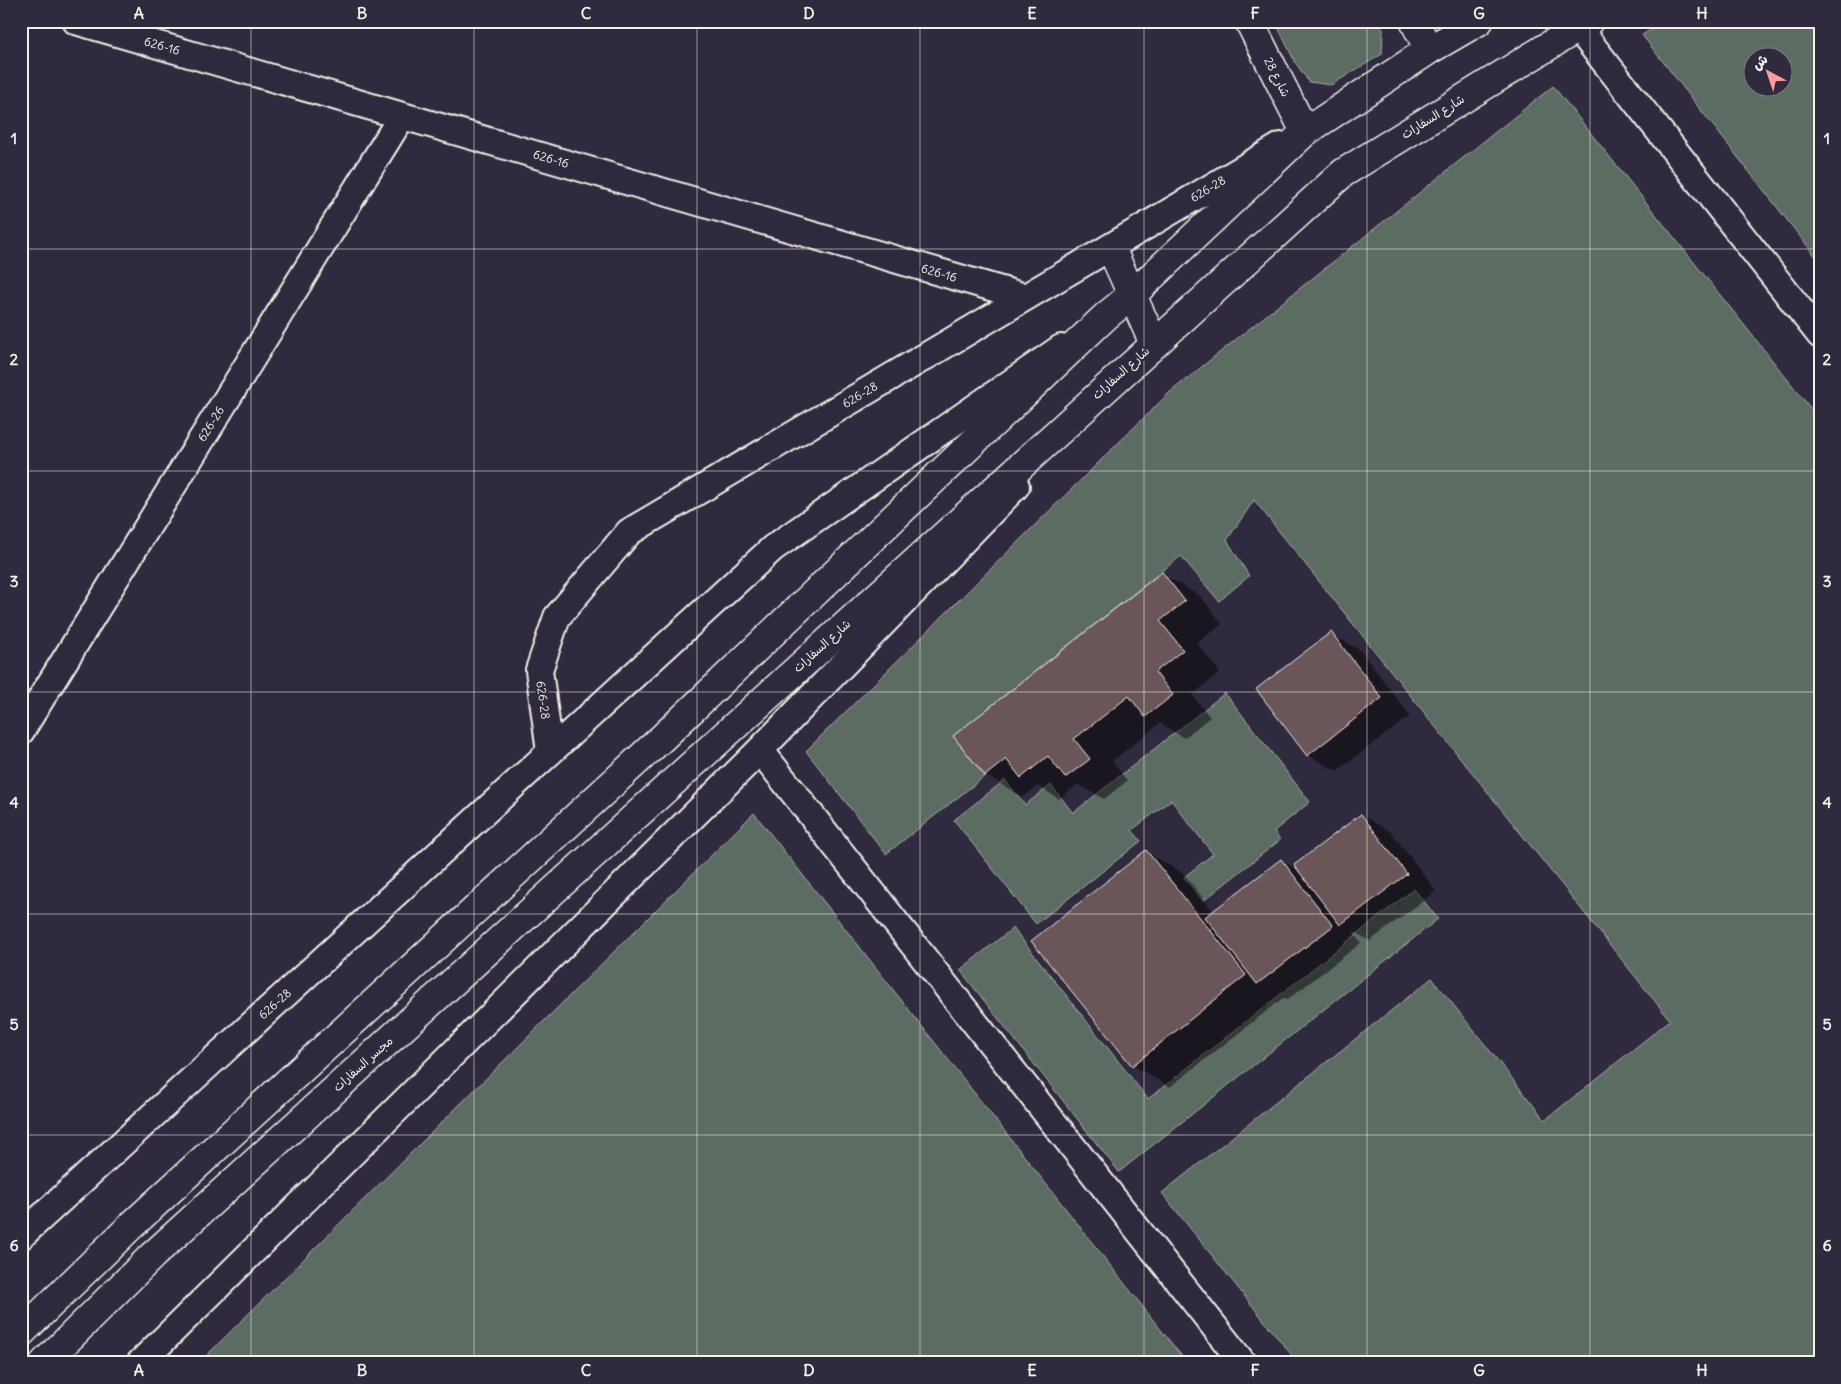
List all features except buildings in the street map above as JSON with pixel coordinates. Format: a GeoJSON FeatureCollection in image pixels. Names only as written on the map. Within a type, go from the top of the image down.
{"type":"FeatureCollection","features":[{"type":"Feature","properties":{"kind":"main road","name":"شارع 28"},"geometry":{"type":"LineString","coordinates":[[1249,21],[1305,132]]}},
{"type":"Feature","properties":{"kind":"main road"},"geometry":{"type":"LineString","coordinates":[[1414,21],[1429,50]]}},
{"type":"Feature","properties":{"kind":"main road"},"geometry":{"type":"LineString","coordinates":[[21,1333],[132,1225],[662,738],[1106,316],[1305,132],[1429,50],[1479,21]]}},
{"type":"Feature","properties":{"kind":"main road","name":"شارع السفارات"},"geometry":{"type":"LineString","coordinates":[[687,769],[1343,173],[1584,24]]}},
{"type":"Feature","properties":{"kind":"main road"},"geometry":{"type":"LineString","coordinates":[[1110,248],[1154,344]]}},
{"type":"Feature","properties":{"kind":"main road","name":"مجسر السفارات"},"geometry":{"type":"LineString","coordinates":[[44,1363],[153,1255],[687,769]]}},
{"type":"Feature","properties":{"kind":"street","name":"626-16"},"geometry":{"type":"LineString","coordinates":[[76,21],[1025,297]]}},
{"type":"Feature","properties":{"kind":"street"},"geometry":{"type":"LineString","coordinates":[[1584,24],[1820,335]]}},
{"type":"Feature","properties":{"kind":"street","name":"626-26"},"geometry":{"type":"LineString","coordinates":[[21,731],[402,116]]}},
{"type":"Feature","properties":{"kind":"street","name":"626-28"},"geometry":{"type":"LineString","coordinates":[[550,752],[539,670],[557,617],[629,532],[1305,132]]}},
{"type":"Feature","properties":{"kind":"street","name":"626-28"},"geometry":{"type":"LineString","coordinates":[[21,1236],[772,548],[1106,316]]}},
{"type":"Feature","properties":{"kind":"street"},"geometry":{"type":"LineString","coordinates":[[140,1363],[760,750],[1154,344]]}},
{"type":"Feature","properties":{"kind":"street"},"geometry":{"type":"LineString","coordinates":[[760,750],[1244,1363]]}},
{"type":"Feature","properties":{"kind":"green space"},"geometry":{"type":"Polygon","coordinates":[[[1275,21],[1378,21],[1383,29],[1382,54],[1331,85],[1309,82],[1295,62],[1275,21]]]}},
{"type":"Feature","properties":{"kind":"green space"},"geometry":{"type":"Polygon","coordinates":[[[1666,21],[1820,21],[1820,262],[1642,35],[1666,21]]]}},
{"type":"Feature","properties":{"kind":"green space"},"geometry":{"type":"Polygon","coordinates":[[[1553,86],[1820,420],[1820,1363],[1298,1363],[1162,1193],[1432,978],[1545,1120],[1670,1020],[1254,500],[1227,540],[1249,576],[1219,601],[1181,556],[953,736],[985,776],[886,854],[806,751],[1169,393],[1553,86]]]}},
{"type":"Feature","properties":{"kind":"green space"},"geometry":{"type":"Polygon","coordinates":[[[1225,693],[1310,802],[1274,831],[1280,840],[1203,901],[1184,877],[1213,854],[1171,800],[1132,830],[1141,841],[1036,924],[954,820],[1005,780],[1025,805],[1051,785],[1073,813],[1225,693]]]}},
{"type":"Feature","properties":{"kind":"green space"},"geometry":{"type":"Polygon","coordinates":[[[754,813],[1187,1363],[199,1363],[754,813]]]}},
{"type":"Feature","properties":{"kind":"green space"},"geometry":{"type":"Polygon","coordinates":[[[1414,889],[1438,919],[1119,1172],[960,970],[1013,928],[1148,1099],[1414,889]]]}}]}
